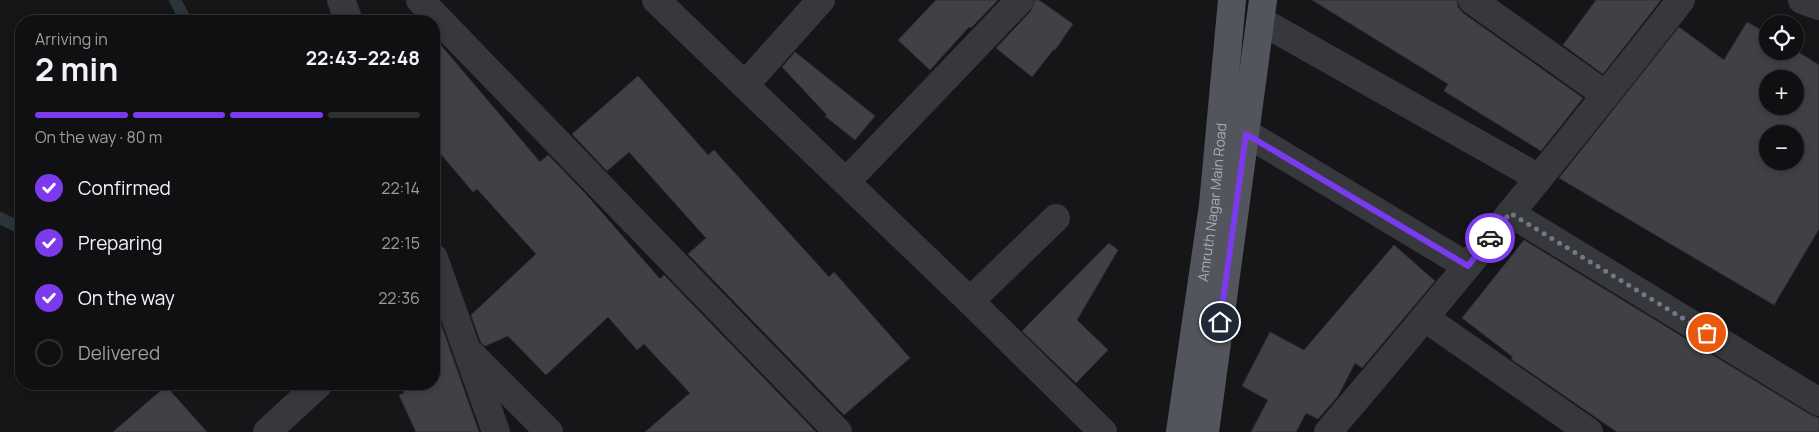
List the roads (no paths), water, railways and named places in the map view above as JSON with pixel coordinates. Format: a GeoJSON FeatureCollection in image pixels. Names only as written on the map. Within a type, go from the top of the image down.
{"type":"FeatureCollection","features":[{"type":"Feature","properties":{"kind":"main road","name":"Amruth Nagar Main Road"},"geometry":{"type":"LineString","coordinates":[[1180,432],[1213,205],[1232,0]]}},
{"type":"Feature","properties":{"kind":"main road","name":"Amruth Nagar Main Road"},"geometry":{"type":"LineString","coordinates":[[1205,432],[1262,10]]}},
{"type":"Feature","properties":{"kind":"street"},"geometry":{"type":"LineString","coordinates":[[341,0],[347,15]]}},
{"type":"Feature","properties":{"kind":"street"},"geometry":{"type":"LineString","coordinates":[[420,0],[435,15]]}},
{"type":"Feature","properties":{"kind":"street"},"geometry":{"type":"LineString","coordinates":[[656,0],[970,300],[1103,432]]}},
{"type":"Feature","properties":{"kind":"street"},"geometry":{"type":"LineString","coordinates":[[745,85],[821,0]]}},
{"type":"Feature","properties":{"kind":"street"},"geometry":{"type":"LineString","coordinates":[[846,182],[1020,0]]}},
{"type":"Feature","properties":{"kind":"street"},"geometry":{"type":"LineString","coordinates":[[1472,0],[1606,95]]}},
{"type":"Feature","properties":{"kind":"street"},"geometry":{"type":"LineString","coordinates":[[1328,432],[1468,266],[1681,0]]}},
{"type":"Feature","properties":{"kind":"street"},"geometry":{"type":"LineString","coordinates":[[1802,0],[1819,6]]}},
{"type":"Feature","properties":{"kind":"street"},"geometry":{"type":"LineString","coordinates":[[1262,10],[1539,178]]}},
{"type":"Feature","properties":{"kind":"street"},"geometry":{"type":"LineString","coordinates":[[440,21],[838,432]]}},
{"type":"Feature","properties":{"kind":"street"},"geometry":{"type":"LineString","coordinates":[[1246,134],[1468,266]]}},
{"type":"Feature","properties":{"kind":"street"},"geometry":{"type":"LineString","coordinates":[[1510,213],[1819,402]]}},
{"type":"Feature","properties":{"kind":"street"},"geometry":{"type":"LineString","coordinates":[[970,300],[1056,218]]}},
{"type":"Feature","properties":{"kind":"street"},"geometry":{"type":"LineString","coordinates":[[440,275],[496,432]]}},
{"type":"Feature","properties":{"kind":"street"},"geometry":{"type":"LineString","coordinates":[[1425,318],[1589,432]]}},
{"type":"Feature","properties":{"kind":"street"},"geometry":{"type":"LineString","coordinates":[[466,350],[549,432]]}},
{"type":"Feature","properties":{"kind":"street"},"geometry":{"type":"LineString","coordinates":[[267,432],[312,390]]}},
{"type":"Feature","properties":{"kind":"waterway"},"geometry":{"type":"LineString","coordinates":[[175,0],[183,15]]}},
{"type":"Feature","properties":{"kind":"waterway"},"geometry":{"type":"LineString","coordinates":[[0,218],[15,225]]}}]}
